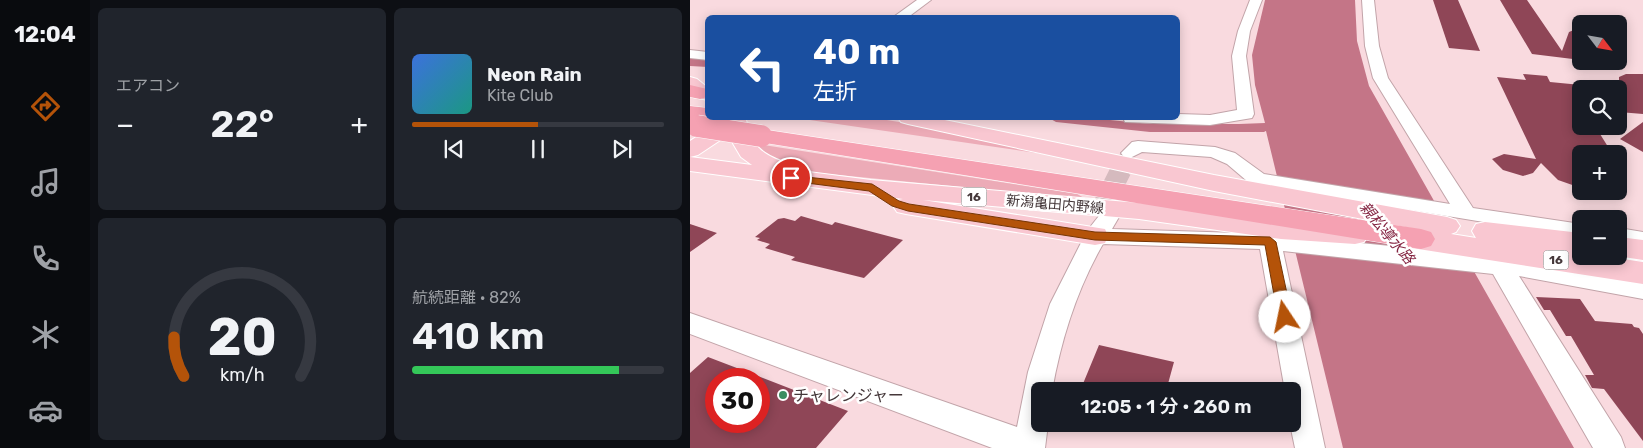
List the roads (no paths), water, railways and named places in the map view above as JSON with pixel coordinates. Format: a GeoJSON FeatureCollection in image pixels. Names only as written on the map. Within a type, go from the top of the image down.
{"type":"FeatureCollection","features":[{"type":"Feature","properties":{"kind":"highway"},"geometry":{"type":"LineString","coordinates":[[706,120],[765,126]]}},
{"type":"Feature","properties":{"kind":"highway"},"geometry":{"type":"LineString","coordinates":[[738,120],[1277,216],[1421,239]]}},
{"type":"Feature","properties":{"kind":"highway"},"geometry":{"type":"LineString","coordinates":[[1277,216],[1335,212],[1376,213]]}},
{"type":"Feature","properties":{"kind":"main road"},"geometry":{"type":"LineString","coordinates":[[690,150],[733,120]]}},
{"type":"Feature","properties":{"kind":"main road"},"geometry":{"type":"LineString","coordinates":[[734,120],[742,143],[756,159],[783,169],[862,187],[908,207],[1101,223]]}},
{"type":"Feature","properties":{"kind":"main road"},"geometry":{"type":"LineString","coordinates":[[916,120],[1277,216]]}},
{"type":"Feature","properties":{"kind":"main road","name":"新潟亀田内野線"},"geometry":{"type":"LineString","coordinates":[[690,164],[862,187],[1139,211],[1277,216]]}},
{"type":"Feature","properties":{"kind":"main road"},"geometry":{"type":"LineString","coordinates":[[690,176],[716,176],[862,187]]}},
{"type":"Feature","properties":{"kind":"main road","name":"16"},"geometry":{"type":"LineString","coordinates":[[1376,213],[1641,288]]}},
{"type":"Feature","properties":{"kind":"main road","name":"16"},"geometry":{"type":"LineString","coordinates":[[1421,239],[1572,243]]}},
{"type":"Feature","properties":{"kind":"main road"},"geometry":{"type":"LineString","coordinates":[[1627,248],[1643,250]]}},
{"type":"Feature","properties":{"kind":"street"},"geometry":{"type":"LineString","coordinates":[[902,15],[925,0]]}},
{"type":"Feature","properties":{"kind":"street"},"geometry":{"type":"LineString","coordinates":[[1137,135],[1246,114],[1239,56],[1244,31],[1256,0]]}},
{"type":"Feature","properties":{"kind":"street"},"geometry":{"type":"LineString","coordinates":[[1368,0],[1371,51],[1376,69],[1386,89],[1471,239],[1610,448]]}},
{"type":"Feature","properties":{"kind":"street"},"geometry":{"type":"LineString","coordinates":[[690,54],[705,56]]}},
{"type":"Feature","properties":{"kind":"street"},"geometry":{"type":"LineString","coordinates":[[1137,135],[1216,152],[1230,158],[1251,176],[1277,216],[1310,448]]}},
{"type":"Feature","properties":{"kind":"street"},"geometry":{"type":"LineString","coordinates":[[1277,216],[1471,239],[1572,232]]}},
{"type":"Feature","properties":{"kind":"street"},"geometry":{"type":"LineString","coordinates":[[690,323],[1029,448],[1044,362],[1059,311],[1101,223],[1277,216],[1471,239],[1641,288]]}},
{"type":"Feature","properties":{"kind":"street"},"geometry":{"type":"LineString","coordinates":[[1627,237],[1643,240]]}},
{"type":"Feature","properties":{"kind":"water","name":"親松導水路"},"geometry":{"type":"Polygon","coordinates":[[[1265,0],[1355,0],[1357,41],[1369,86],[1574,448],[1343,448],[1266,131],[1240,131],[1239,124],[1265,123],[1255,85],[1252,55],[1265,0]]]}},
{"type":"Feature","properties":{"kind":"waterway"},"geometry":{"type":"LineString","coordinates":[[690,62],[705,64]]}},
{"type":"Feature","properties":{"kind":"waterway"},"geometry":{"type":"LineString","coordinates":[[1075,120],[1150,128],[1264,128]]}},
{"type":"Feature","properties":{"kind":"tunnel"},"geometry":{"type":"LineString","coordinates":[[1121,171],[1130,153]]}},
{"type":"Feature","properties":{"kind":"tunnel"},"geometry":{"type":"LineString","coordinates":[[1098,216],[1121,170]]}},
{"type":"Feature","properties":{"kind":"place","name":"チャレンジャー"},"geometry":{"type":"Point","coordinates":[783,395]}}]}
